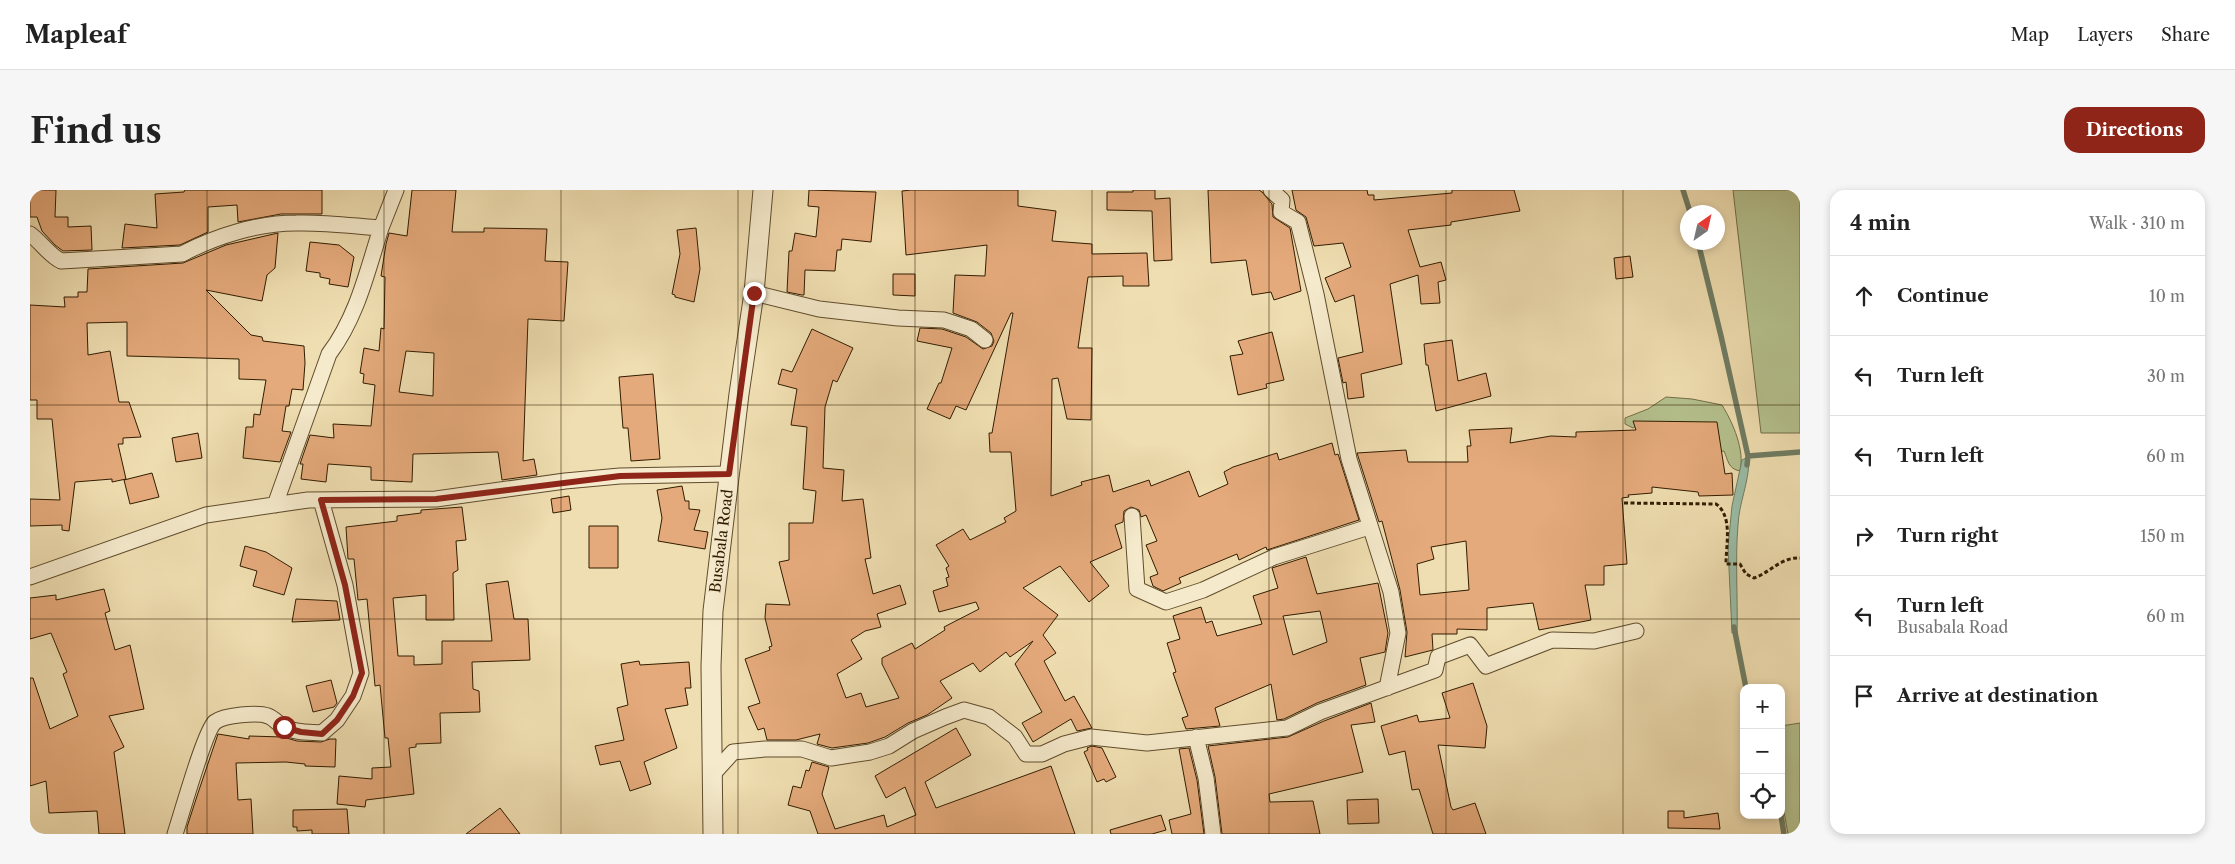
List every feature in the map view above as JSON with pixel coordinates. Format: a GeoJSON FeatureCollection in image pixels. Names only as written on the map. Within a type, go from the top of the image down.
{"type":"FeatureCollection","features":[{"type":"Feature","properties":{"kind":"street"},"geometry":{"type":"LineString","coordinates":[[275,505],[329,354],[340,339],[363,290],[365,277],[381,228],[396,190]]}},
{"type":"Feature","properties":{"kind":"street","name":"Busabala Road"},"geometry":{"type":"LineString","coordinates":[[713,834],[713,611],[729,474],[754,293],[763,190]]}},
{"type":"Feature","properties":{"kind":"street"},"geometry":{"type":"LineString","coordinates":[[1272,190],[1282,200],[1281,212],[1298,222],[1318,303],[1350,459],[1369,527],[1391,592],[1398,633],[1387,688]]}},
{"type":"Feature","properties":{"kind":"street"},"geometry":{"type":"LineString","coordinates":[[30,234],[43,244],[53,257],[60,262],[182,254],[199,245],[245,230],[296,223],[381,228]]}},
{"type":"Feature","properties":{"kind":"street"},"geometry":{"type":"LineString","coordinates":[[754,293],[819,309],[956,323],[971,329],[985,340]]}},
{"type":"Feature","properties":{"kind":"street"},"geometry":{"type":"LineString","coordinates":[[30,577],[206,516],[275,505],[321,500],[436,499],[620,476],[729,474]]}},
{"type":"Feature","properties":{"kind":"street"},"geometry":{"type":"LineString","coordinates":[[175,834],[200,755],[214,723],[223,717],[250,714],[268,715],[284,727],[301,732],[322,734],[337,720],[353,696],[362,673],[345,585],[321,500]]}},
{"type":"Feature","properties":{"kind":"street"},"geometry":{"type":"LineString","coordinates":[[1132,516],[1136,589],[1166,602],[1203,590],[1274,557],[1369,527]]}},
{"type":"Feature","properties":{"kind":"street"},"geometry":{"type":"LineString","coordinates":[[713,774],[733,752],[802,748],[831,758],[870,752],[889,746],[913,731],[964,710],[989,717],[1015,736],[1026,754],[1042,754],[1064,744],[1091,737],[1147,743],[1287,728],[1320,712],[1435,670],[1438,657],[1470,645],[1486,666],[1552,640],[1594,641],[1636,631]]}},
{"type":"Feature","properties":{"kind":"street"},"geometry":{"type":"LineString","coordinates":[[1196,737],[1206,778],[1213,834]]}},
{"type":"Feature","properties":{"kind":"path"},"geometry":{"type":"LineString","coordinates":[[1624,503],[1716,504],[1722,509],[1726,518],[1726,564],[1740,564],[1746,574],[1754,578],[1789,558],[1800,558]]}},
{"type":"Feature","properties":{"kind":"shaded area"},"geometry":{"type":"Polygon","coordinates":[[[1733,190],[1800,190],[1800,433],[1761,433],[1733,190]]]}},
{"type":"Feature","properties":{"kind":"shaded area"},"geometry":{"type":"Polygon","coordinates":[[[1666,397],[1692,399],[1722,405],[1737,437],[1741,454],[1740,471],[1731,466],[1724,451],[1714,452],[1646,422],[1633,428],[1625,424],[1625,418],[1648,409],[1666,397]]]}},
{"type":"Feature","properties":{"kind":"shaded area"},"geometry":{"type":"Polygon","coordinates":[[[1746,458],[1749,460],[1749,468],[1739,517],[1737,539],[1737,634],[1732,633],[1728,547],[1732,506],[1742,460],[1746,458]]]}},
{"type":"Feature","properties":{"kind":"shaded area"},"geometry":{"type":"Polygon","coordinates":[[[1800,723],[1800,834],[1788,834],[1785,817],[1785,725],[1800,723]]]}},
{"type":"Feature","properties":{"kind":"building"},"geometry":{"type":"Polygon","coordinates":[[[30,190],[56,190],[55,217],[68,217],[68,227],[91,226],[92,250],[63,251],[55,245],[42,231],[37,217],[30,217],[30,190]]]}},
{"type":"Feature","properties":{"kind":"building"},"geometry":{"type":"Polygon","coordinates":[[[185,190],[322,190],[322,214],[281,214],[238,222],[237,205],[208,207],[208,232],[180,245],[122,248],[125,224],[157,228],[155,194],[184,192],[185,190]]]}},
{"type":"Feature","properties":{"kind":"building"},"geometry":{"type":"Polygon","coordinates":[[[412,190],[456,190],[452,232],[484,232],[484,228],[547,229],[545,261],[568,262],[564,321],[528,319],[523,461],[534,459],[537,475],[502,480],[498,452],[413,454],[412,482],[371,480],[371,467],[328,464],[326,482],[301,479],[303,464],[300,464],[310,435],[334,438],[333,424],[371,426],[375,385],[363,383],[364,374],[360,373],[364,348],[379,351],[381,328],[384,329],[385,277],[381,276],[389,233],[407,236],[412,190]],[[406,351],[399,392],[433,396],[434,353],[406,351]]]}},
{"type":"Feature","properties":{"kind":"building"},"geometry":{"type":"Polygon","coordinates":[[[809,190],[876,192],[871,242],[842,239],[841,250],[837,250],[835,271],[805,270],[804,295],[802,295],[787,292],[789,251],[792,251],[795,233],[816,237],[819,207],[808,206],[809,190]]]}},
{"type":"Feature","properties":{"kind":"building"},"geometry":{"type":"Polygon","coordinates":[[[1018,190],[1018,206],[1056,211],[1052,241],[1092,244],[1092,254],[1147,253],[1149,286],[1123,286],[1123,276],[1088,277],[1078,348],[1092,348],[1091,420],[1067,419],[1058,378],[1052,379],[1051,496],[1082,485],[1081,482],[1109,475],[1113,492],[1149,480],[1151,486],[1189,471],[1199,497],[1228,484],[1224,472],[1233,467],[1277,453],[1279,460],[1332,443],[1335,455],[1338,454],[1359,520],[1267,550],[1266,547],[1239,560],[1237,554],[1179,578],[1181,583],[1163,591],[1153,586],[1150,577],[1158,574],[1146,545],[1157,541],[1146,515],[1141,517],[1139,510],[1131,507],[1124,511],[1123,522],[1115,525],[1122,548],[1090,562],[1109,586],[1089,602],[1060,566],[1023,588],[1058,615],[1043,635],[1056,653],[1044,661],[1065,701],[1074,696],[1092,728],[1077,731],[1071,719],[1033,742],[1022,723],[1042,712],[1015,664],[1033,641],[1010,657],[1006,652],[980,672],[973,663],[940,681],[952,698],[927,715],[908,723],[885,737],[868,743],[832,748],[817,744],[820,734],[796,740],[767,740],[764,728],[758,730],[748,707],[760,703],[745,659],[770,650],[769,647],[772,646],[765,618],[766,604],[790,605],[779,562],[789,560],[789,523],[813,523],[816,491],[803,489],[807,427],[791,425],[797,389],[778,384],[782,369],[792,372],[812,329],[853,348],[837,382],[833,380],[825,407],[823,468],[844,470],[842,501],[863,499],[871,558],[865,559],[873,594],[900,585],[906,604],[877,614],[881,627],[865,631],[851,640],[862,659],[837,674],[846,698],[861,693],[866,707],[899,698],[882,664],[882,658],[912,643],[915,649],[945,630],[944,627],[979,609],[976,602],[939,612],[933,591],[948,586],[946,578],[949,577],[946,568],[949,566],[936,545],[963,529],[970,540],[1006,522],[1004,518],[1016,511],[1011,452],[990,452],[989,433],[992,433],[1013,313],[1011,313],[966,410],[956,406],[950,419],[927,409],[939,383],[941,383],[952,348],[917,341],[920,328],[942,329],[966,337],[983,349],[992,346],[994,341],[991,333],[977,322],[953,313],[955,275],[985,276],[987,245],[906,255],[902,191],[1018,190]]]}},
{"type":"Feature","properties":{"kind":"building"},"geometry":{"type":"Polygon","coordinates":[[[1133,190],[1155,190],[1155,199],[1170,198],[1172,260],[1154,261],[1152,211],[1107,210],[1107,192],[1133,192],[1133,190]]]}},
{"type":"Feature","properties":{"kind":"building"},"geometry":{"type":"Polygon","coordinates":[[[1208,190],[1259,190],[1262,192],[1272,204],[1273,217],[1290,228],[1301,291],[1274,300],[1271,292],[1252,295],[1246,260],[1211,263],[1208,190]]]}},
{"type":"Feature","properties":{"kind":"building"},"geometry":{"type":"Polygon","coordinates":[[[1292,190],[1367,190],[1368,195],[1374,195],[1374,200],[1452,193],[1452,190],[1514,190],[1520,211],[1451,222],[1451,225],[1408,230],[1420,267],[1441,262],[1446,280],[1438,282],[1440,303],[1421,304],[1418,275],[1390,284],[1402,364],[1361,374],[1364,397],[1348,399],[1346,382],[1343,383],[1338,358],[1363,352],[1354,295],[1335,302],[1325,278],[1351,267],[1343,243],[1314,246],[1306,217],[1296,210],[1292,190]]]}},
{"type":"Feature","properties":{"kind":"building"},"geometry":{"type":"Polygon","coordinates":[[[696,228],[700,269],[694,302],[675,297],[672,294],[680,254],[677,230],[696,228]]]}},
{"type":"Feature","properties":{"kind":"building"},"geometry":{"type":"Polygon","coordinates":[[[278,233],[275,268],[267,275],[262,301],[206,290],[251,335],[262,337],[263,341],[304,346],[303,390],[292,389],[289,406],[286,406],[282,431],[291,432],[280,462],[243,458],[246,427],[253,427],[254,414],[260,415],[266,380],[239,379],[239,359],[127,356],[127,322],[87,323],[88,355],[110,351],[119,402],[129,402],[141,437],[123,438],[123,444],[118,444],[126,479],[112,482],[112,479],[75,482],[69,531],[62,530],[62,525],[30,526],[30,499],[60,500],[52,419],[37,419],[37,400],[30,400],[30,305],[65,307],[64,297],[78,297],[78,292],[87,292],[88,269],[183,263],[226,245],[278,233]]]}},
{"type":"Feature","properties":{"kind":"building"},"geometry":{"type":"Polygon","coordinates":[[[310,242],[339,245],[354,257],[348,287],[329,284],[330,279],[320,277],[320,273],[306,271],[310,242]]]}},
{"type":"Feature","properties":{"kind":"building"},"geometry":{"type":"Polygon","coordinates":[[[1630,256],[1633,277],[1616,279],[1614,258],[1630,256]]]}},
{"type":"Feature","properties":{"kind":"building"},"geometry":{"type":"Polygon","coordinates":[[[893,274],[915,274],[915,296],[893,295],[893,274]]]}},
{"type":"Feature","properties":{"kind":"building"},"geometry":{"type":"Polygon","coordinates":[[[1272,332],[1284,380],[1266,384],[1267,388],[1238,395],[1230,356],[1243,354],[1238,341],[1272,332]]]}},
{"type":"Feature","properties":{"kind":"building"},"geometry":{"type":"Polygon","coordinates":[[[1452,340],[1458,381],[1486,373],[1491,396],[1436,411],[1428,365],[1426,365],[1424,344],[1452,340]]]}},
{"type":"Feature","properties":{"kind":"building"},"geometry":{"type":"Polygon","coordinates":[[[653,374],[660,459],[631,461],[628,428],[623,428],[619,377],[653,374]]]}},
{"type":"Feature","properties":{"kind":"building"},"geometry":{"type":"Polygon","coordinates":[[[1633,421],[1717,422],[1725,474],[1732,473],[1733,495],[1699,496],[1698,492],[1652,487],[1652,493],[1628,495],[1629,497],[1622,498],[1627,564],[1604,566],[1604,585],[1585,585],[1591,620],[1539,630],[1533,603],[1487,608],[1487,630],[1457,629],[1457,634],[1432,634],[1433,650],[1405,657],[1407,632],[1400,590],[1382,521],[1379,522],[1357,453],[1406,450],[1408,462],[1468,462],[1467,446],[1471,446],[1469,430],[1512,428],[1510,443],[1551,436],[1576,437],[1576,432],[1636,430],[1633,421]],[[1466,541],[1431,547],[1434,559],[1417,564],[1420,595],[1469,590],[1466,541]]]}},
{"type":"Feature","properties":{"kind":"building"},"geometry":{"type":"Polygon","coordinates":[[[198,433],[202,458],[176,462],[172,438],[198,433]]]}},
{"type":"Feature","properties":{"kind":"building"},"geometry":{"type":"Polygon","coordinates":[[[152,473],[159,497],[130,504],[124,480],[152,473]]]}},
{"type":"Feature","properties":{"kind":"building"},"geometry":{"type":"Polygon","coordinates":[[[682,486],[685,501],[689,501],[689,509],[700,510],[694,530],[708,532],[705,549],[658,541],[662,518],[657,490],[682,486]]]}},
{"type":"Feature","properties":{"kind":"building"},"geometry":{"type":"Polygon","coordinates":[[[569,496],[571,510],[553,513],[551,499],[569,496]]]}},
{"type":"Feature","properties":{"kind":"building"},"geometry":{"type":"Polygon","coordinates":[[[462,507],[466,540],[456,541],[458,570],[453,573],[454,620],[426,620],[426,595],[393,598],[398,656],[414,656],[414,665],[442,664],[442,641],[492,641],[486,584],[508,581],[514,619],[528,619],[530,660],[472,662],[473,689],[479,691],[480,712],[440,713],[441,743],[416,744],[416,747],[409,748],[414,794],[366,800],[365,807],[337,804],[339,776],[372,779],[372,768],[391,767],[388,738],[385,738],[380,685],[375,686],[367,599],[358,600],[354,559],[348,559],[346,527],[397,521],[397,516],[421,513],[421,510],[462,507]]]}},
{"type":"Feature","properties":{"kind":"building"},"geometry":{"type":"Polygon","coordinates":[[[589,526],[618,526],[618,568],[589,568],[589,526]]]}},
{"type":"Feature","properties":{"kind":"building"},"geometry":{"type":"Polygon","coordinates":[[[245,546],[266,552],[292,568],[284,595],[253,586],[257,571],[240,566],[245,546]]]}},
{"type":"Feature","properties":{"kind":"building"},"geometry":{"type":"Polygon","coordinates":[[[1306,557],[1317,594],[1378,583],[1388,633],[1385,652],[1360,658],[1366,685],[1317,703],[1284,719],[1277,720],[1271,684],[1215,708],[1220,726],[1186,729],[1182,718],[1188,716],[1173,673],[1176,672],[1167,643],[1180,639],[1173,616],[1201,607],[1206,623],[1212,621],[1217,636],[1262,624],[1253,596],[1278,588],[1272,568],[1306,557]],[[1320,611],[1283,616],[1293,655],[1327,642],[1320,611]]]}},
{"type":"Feature","properties":{"kind":"building"},"geometry":{"type":"Polygon","coordinates":[[[104,589],[110,611],[105,613],[115,650],[130,645],[144,709],[109,716],[124,747],[114,752],[125,834],[99,834],[97,811],[49,813],[46,781],[30,786],[30,678],[33,678],[50,729],[78,716],[63,674],[67,672],[51,633],[30,639],[30,598],[56,595],[56,600],[104,589]]]}},
{"type":"Feature","properties":{"kind":"building"},"geometry":{"type":"Polygon","coordinates":[[[296,599],[337,601],[340,620],[292,622],[296,599]]]}},
{"type":"Feature","properties":{"kind":"building"},"geometry":{"type":"Polygon","coordinates":[[[639,661],[640,665],[689,662],[691,688],[685,688],[688,705],[665,709],[677,748],[644,762],[651,784],[630,791],[620,761],[600,765],[595,746],[624,740],[617,708],[628,705],[621,664],[639,661]]]}},
{"type":"Feature","properties":{"kind":"building"},"geometry":{"type":"Polygon","coordinates":[[[331,680],[337,703],[334,707],[313,712],[306,686],[331,680]]]}},
{"type":"Feature","properties":{"kind":"building"},"geometry":{"type":"Polygon","coordinates":[[[1473,683],[1487,726],[1485,748],[1438,745],[1451,807],[1453,810],[1475,803],[1486,834],[1433,834],[1419,789],[1412,790],[1405,751],[1389,755],[1381,726],[1417,715],[1419,722],[1450,718],[1442,693],[1473,683]]]}},
{"type":"Feature","properties":{"kind":"building"},"geometry":{"type":"Polygon","coordinates":[[[1371,703],[1375,722],[1351,725],[1363,772],[1269,794],[1270,802],[1313,801],[1320,834],[1222,834],[1215,777],[1208,746],[1288,737],[1371,703]]]}},
{"type":"Feature","properties":{"kind":"building"},"geometry":{"type":"Polygon","coordinates":[[[956,728],[971,755],[925,782],[936,808],[1051,766],[1075,834],[818,834],[810,811],[788,805],[793,786],[801,788],[806,770],[809,771],[812,762],[829,767],[822,794],[835,829],[884,815],[887,827],[916,815],[905,787],[886,798],[875,776],[956,728]]]}},
{"type":"Feature","properties":{"kind":"building"},"geometry":{"type":"Polygon","coordinates":[[[218,734],[249,739],[249,736],[283,737],[297,741],[321,742],[336,739],[335,767],[305,766],[305,764],[286,762],[236,763],[238,800],[251,799],[253,834],[187,834],[187,827],[218,734]]]}},
{"type":"Feature","properties":{"kind":"building"},"geometry":{"type":"Polygon","coordinates":[[[1092,746],[1102,748],[1116,777],[1106,782],[1104,779],[1097,782],[1084,752],[1092,746]]]}},
{"type":"Feature","properties":{"kind":"building"},"geometry":{"type":"Polygon","coordinates":[[[1189,748],[1197,780],[1204,834],[1172,834],[1169,820],[1191,814],[1179,749],[1189,748]]]}},
{"type":"Feature","properties":{"kind":"building"},"geometry":{"type":"Polygon","coordinates":[[[1378,799],[1379,823],[1348,824],[1347,800],[1378,799]]]}},
{"type":"Feature","properties":{"kind":"building"},"geometry":{"type":"Polygon","coordinates":[[[500,808],[520,834],[466,834],[500,808]]]}},
{"type":"Feature","properties":{"kind":"building"},"geometry":{"type":"Polygon","coordinates":[[[347,809],[349,834],[312,834],[312,830],[297,831],[297,827],[293,827],[293,810],[347,809]]]}},
{"type":"Feature","properties":{"kind":"building"},"geometry":{"type":"Polygon","coordinates":[[[1668,811],[1684,811],[1684,818],[1718,813],[1720,829],[1668,828],[1668,811]]]}},
{"type":"Feature","properties":{"kind":"building"},"geometry":{"type":"Polygon","coordinates":[[[1161,815],[1166,830],[1152,834],[1111,834],[1110,830],[1161,815]]]}},
{"type":"Feature","properties":{"kind":"waterway"},"geometry":{"type":"LineString","coordinates":[[1683,190],[1688,205]]}},
{"type":"Feature","properties":{"kind":"waterway"},"geometry":{"type":"LineString","coordinates":[[1700,250],[1748,456],[1747,465]]}},
{"type":"Feature","properties":{"kind":"waterway"},"geometry":{"type":"LineString","coordinates":[[1748,456],[1800,452]]}},
{"type":"Feature","properties":{"kind":"waterway"},"geometry":{"type":"LineString","coordinates":[[1734,627],[1745,684]]}},
{"type":"Feature","properties":{"kind":"waterway"},"geometry":{"type":"LineString","coordinates":[[1782,819],[1784,834]]}},
{"type":"Feature","properties":{"kind":"route"},"geometry":{"type":"LineString","coordinates":[[284,727],[301,732],[322,734],[337,720],[353,696],[362,673],[345,585],[321,500],[436,499],[565,481],[620,476],[729,474],[754,293]]}}]}
